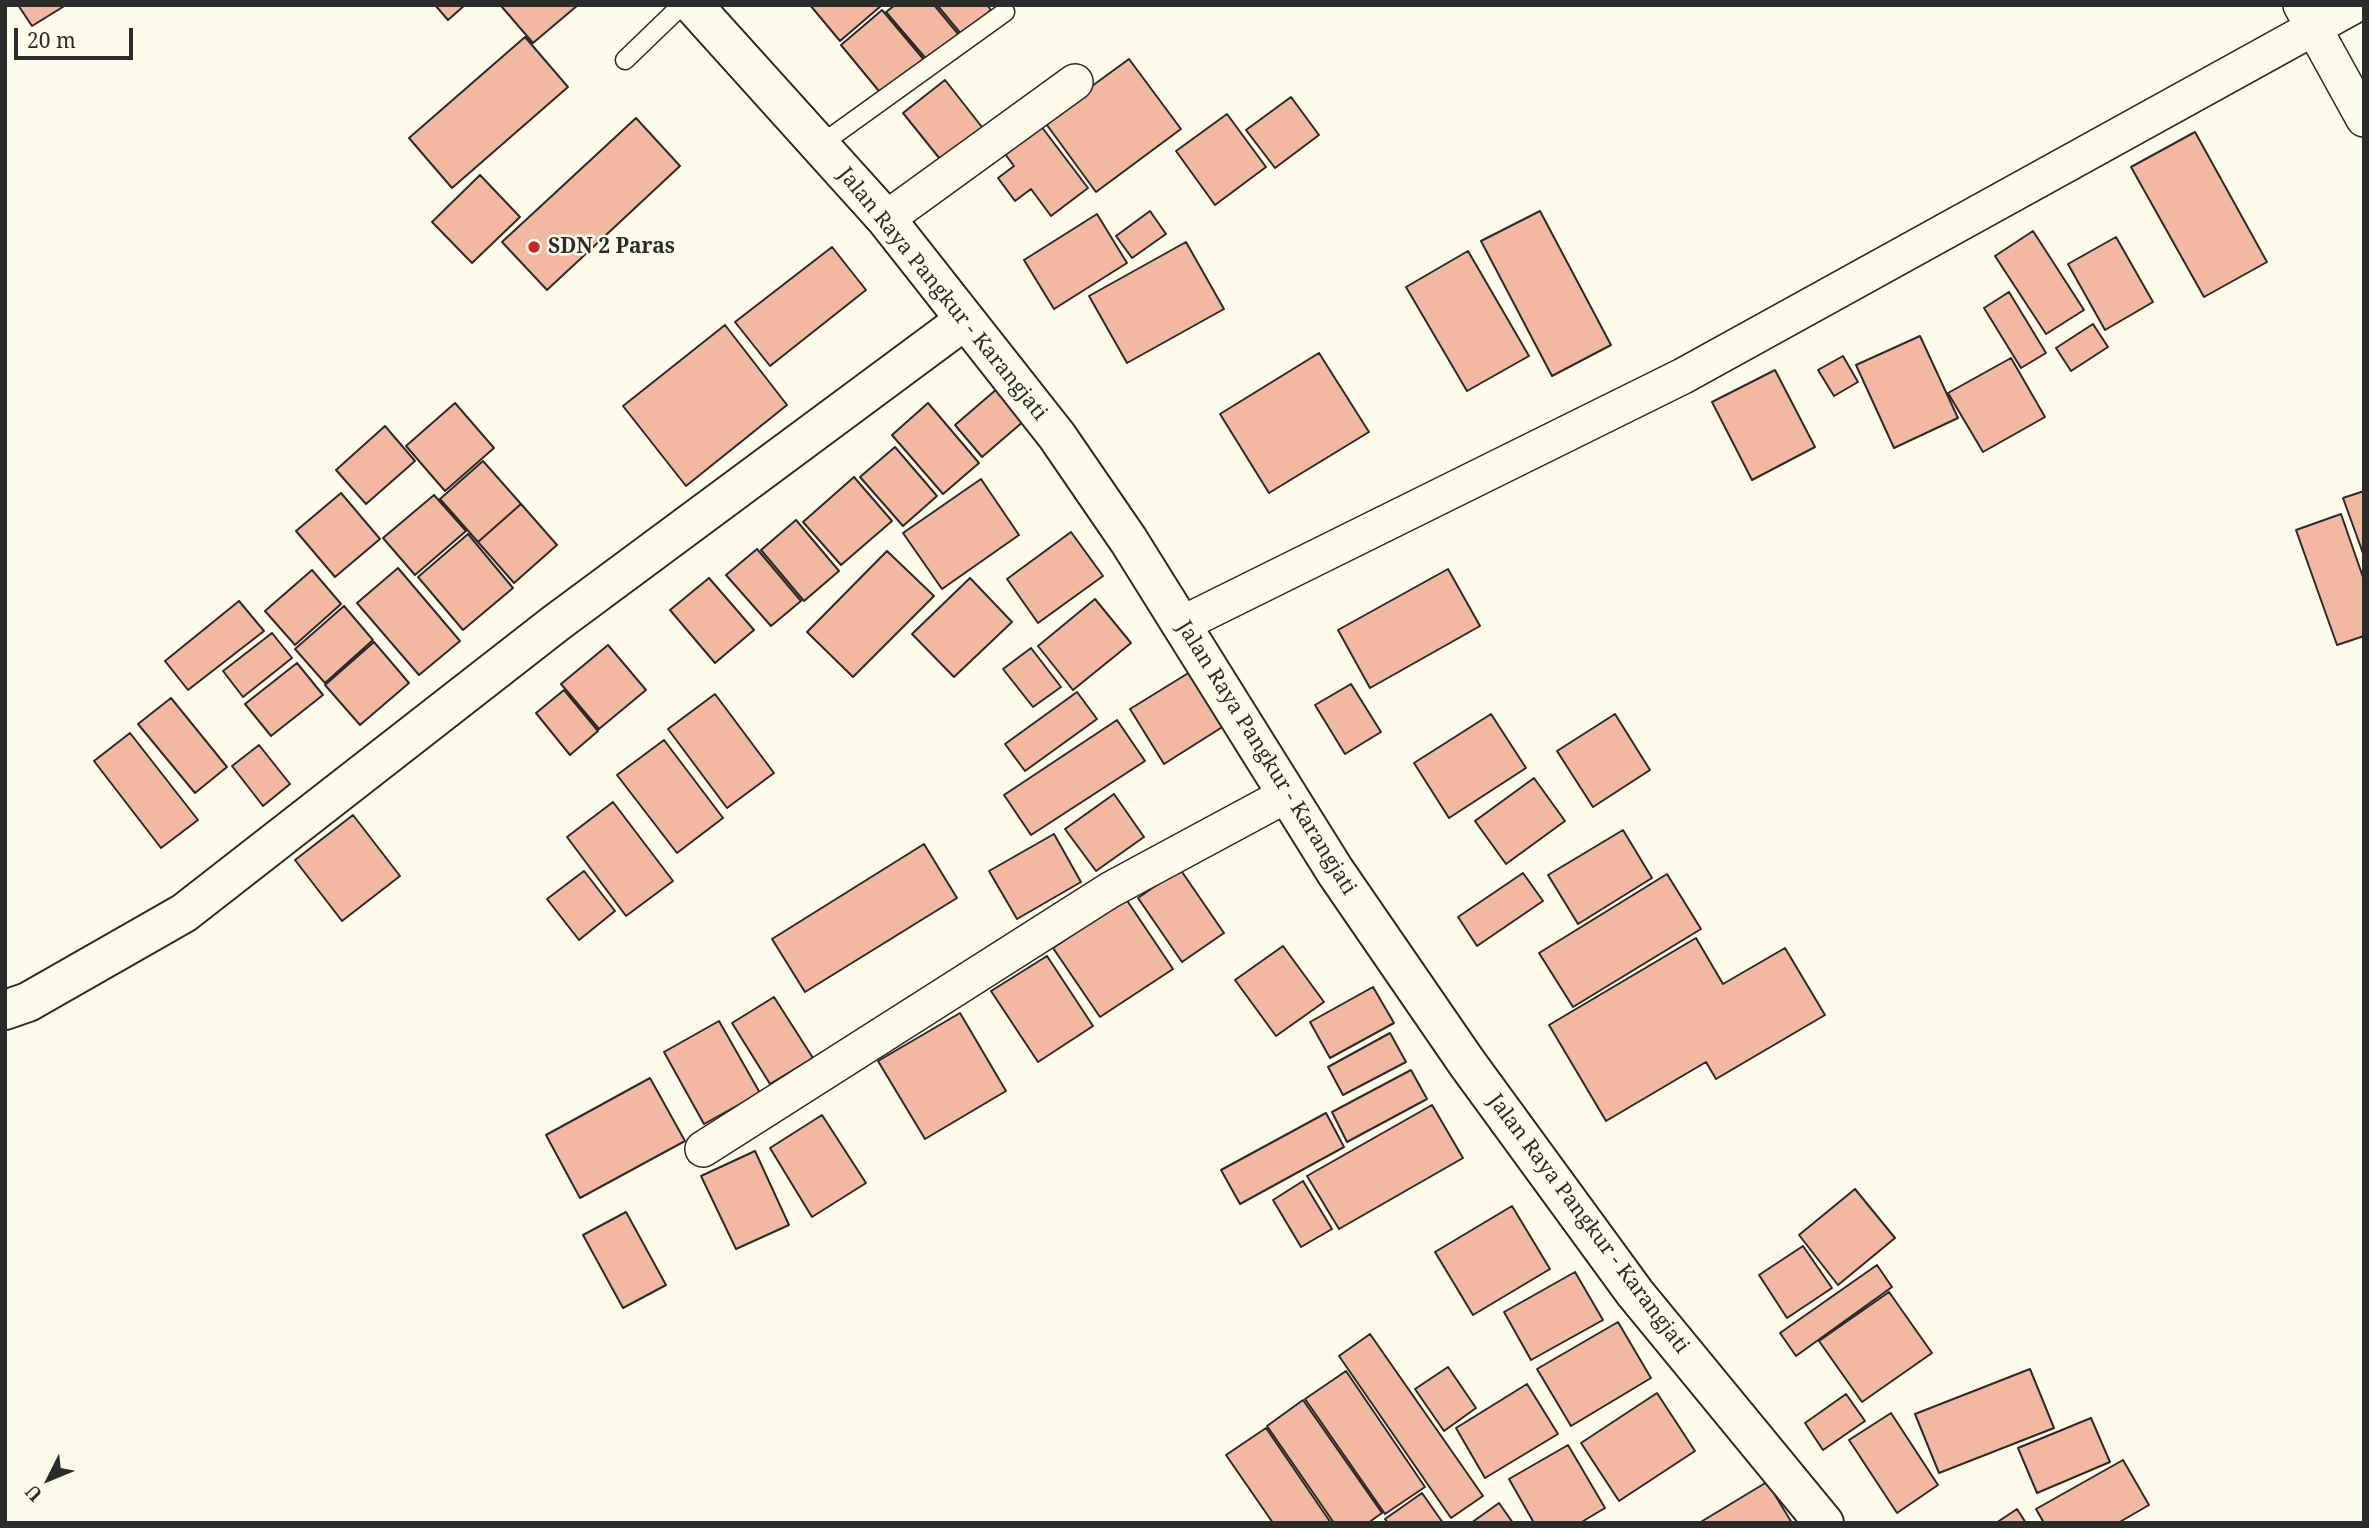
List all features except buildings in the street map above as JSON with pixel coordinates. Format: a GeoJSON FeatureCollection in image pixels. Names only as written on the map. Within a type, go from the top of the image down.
{"type":"FeatureCollection","features":[{"type":"Feature","properties":{"kind":"main road","name":"Jalan Raya Pangkur - Karangjati"},"geometry":{"type":"LineString","coordinates":[[693,5],[886,219],[1057,436],[1182,624],[1335,870],[1467,1063],[1635,1293],[1824,1523]]}},
{"type":"Feature","properties":{"kind":"main road"},"geometry":{"type":"LineString","coordinates":[[5,1010],[28,1002],[184,913],[556,623],[965,320]]}},
{"type":"Feature","properties":{"kind":"street"},"geometry":{"type":"LineString","coordinates":[[1182,624],[1683,376],[2308,17],[2355,5]]}},
{"type":"Feature","properties":{"kind":"street"},"geometry":{"type":"LineString","coordinates":[[2308,17],[2364,119]]}},
{"type":"Feature","properties":{"kind":"street"},"geometry":{"type":"LineString","coordinates":[[886,219],[1075,82]]}},
{"type":"Feature","properties":{"kind":"street"},"geometry":{"type":"LineString","coordinates":[[703,1149],[1110,890],[1287,794]]}},
{"type":"Feature","properties":{"kind":"lane"},"geometry":{"type":"LineString","coordinates":[[625,60],[682,5]]}},
{"type":"Feature","properties":{"kind":"lane"},"geometry":{"type":"LineString","coordinates":[[820,145],[1005,12]]}},
{"type":"Feature","properties":{"kind":"place","name":"SDN 2 Paras"},"geometry":{"type":"Point","coordinates":[534,247]}}]}
